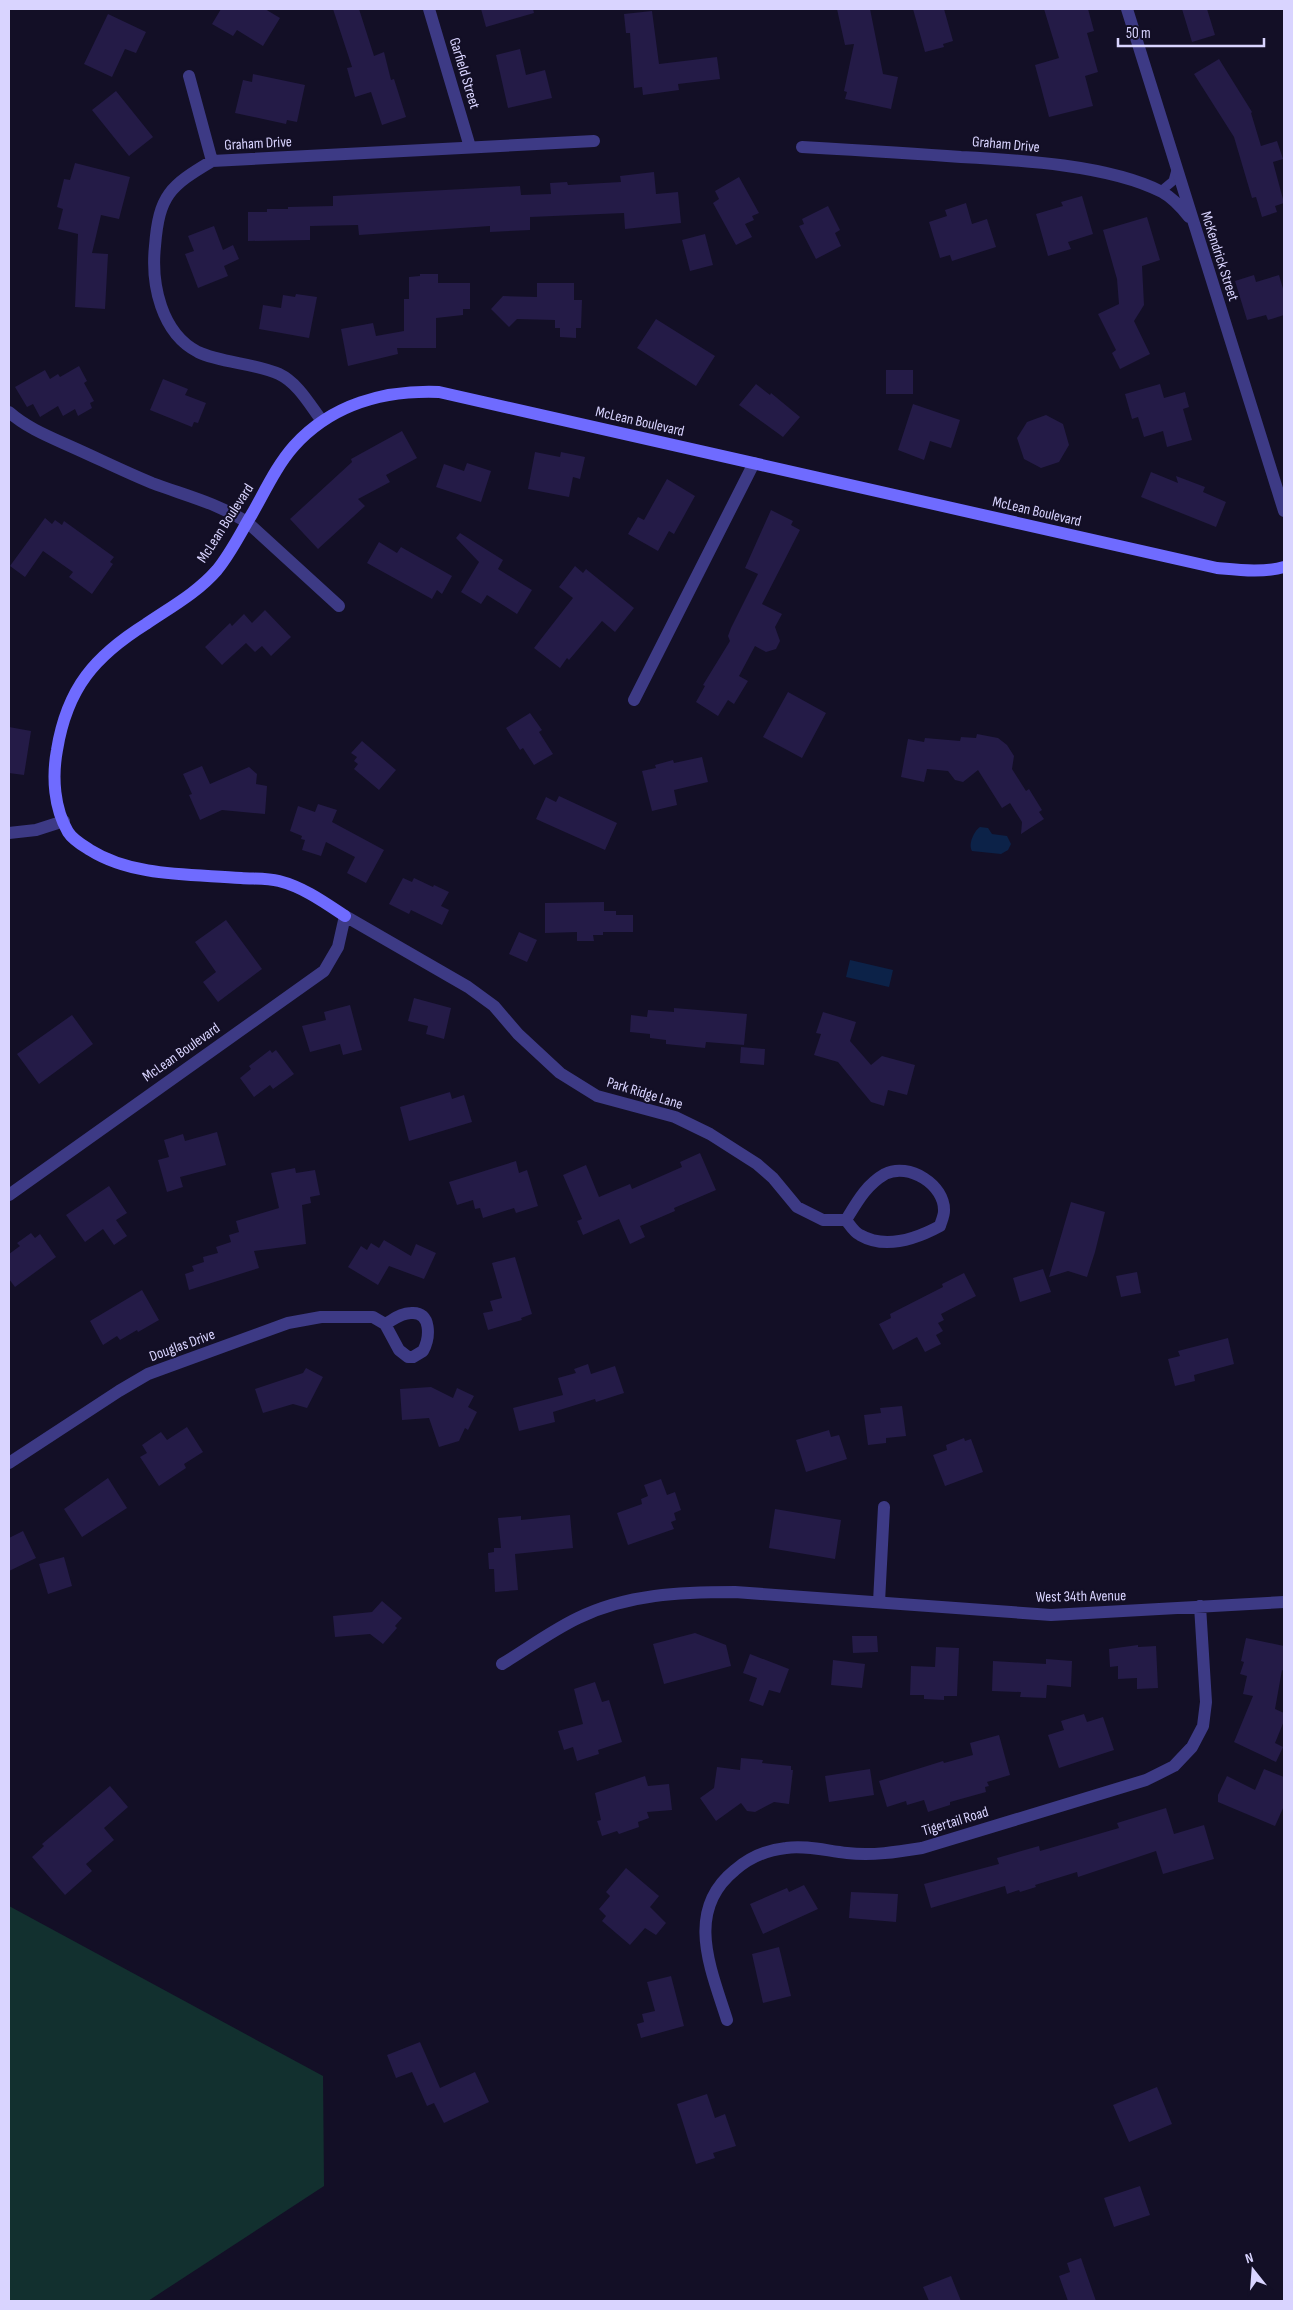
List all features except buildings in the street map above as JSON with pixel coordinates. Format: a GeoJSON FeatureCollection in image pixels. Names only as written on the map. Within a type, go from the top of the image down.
{"type":"FeatureCollection","features":[{"type":"Feature","properties":{"kind":"street","name":"Garfield Street"},"geometry":{"type":"LineString","coordinates":[[429,9],[470,147]]}},
{"type":"Feature","properties":{"kind":"street","name":"McKendrick Street"},"geometry":{"type":"LineString","coordinates":[[1127,9],[1284,511]]}},
{"type":"Feature","properties":{"kind":"street"},"geometry":{"type":"LineString","coordinates":[[189,76],[212,161]]}},
{"type":"Feature","properties":{"kind":"street","name":"Graham Drive"},"geometry":{"type":"LineString","coordinates":[[322,421],[303,395],[280,374],[198,352],[179,336],[165,316],[156,289],[154,258],[156,228],[164,200],[180,180],[212,161],[594,141]]}},
{"type":"Feature","properties":{"kind":"street","name":"Graham Drive"},"geometry":{"type":"LineString","coordinates":[[802,147],[1011,160],[1079,168],[1124,178],[1161,191],[1171,197],[1192,221]]}},
{"type":"Feature","properties":{"kind":"street","name":"McLean Boulevard"},"geometry":{"type":"LineString","coordinates":[[494,1006],[468,987],[301,889],[277,881],[145,870],[109,862],[75,840],[69,833],[64,821],[54,784],[55,759],[59,733],[65,716],[86,674],[117,643],[184,600],[200,587],[226,557],[294,446],[322,421],[355,404],[382,396],[413,391],[439,392],[1217,568],[1247,571],[1284,567]]}},
{"type":"Feature","properties":{"kind":"street"},"geometry":{"type":"LineString","coordinates":[[9,412],[26,425],[50,437],[152,482],[206,501],[247,522],[339,606]]}},
{"type":"Feature","properties":{"kind":"street"},"geometry":{"type":"LineString","coordinates":[[634,700],[754,463]]}},
{"type":"Feature","properties":{"kind":"street"},"geometry":{"type":"LineString","coordinates":[[9,833],[36,830],[64,821]]}},
{"type":"Feature","properties":{"kind":"street","name":"McLean Boulevard"},"geometry":{"type":"LineString","coordinates":[[9,1195],[324,971],[338,947],[345,916]]}},
{"type":"Feature","properties":{"kind":"street","name":"Park Ridge Lane"},"geometry":{"type":"LineString","coordinates":[[494,1006],[518,1034],[560,1073],[597,1096],[675,1116],[710,1134],[757,1164],[773,1178],[797,1207],[823,1220],[846,1220]]}},
{"type":"Feature","properties":{"kind":"street"},"geometry":{"type":"LineString","coordinates":[[906,1170],[925,1178],[940,1194],[944,1211],[940,1226],[920,1236],[901,1242],[873,1240],[858,1234],[846,1220],[864,1189],[887,1173],[906,1170]]}},
{"type":"Feature","properties":{"kind":"street","name":"Douglas Drive"},"geometry":{"type":"LineString","coordinates":[[9,1463],[119,1390],[148,1374],[288,1323],[321,1317],[351,1316],[374,1317],[384,1324]]}},
{"type":"Feature","properties":{"kind":"street"},"geometry":{"type":"LineString","coordinates":[[879,1602],[884,1507]]}},
{"type":"Feature","properties":{"kind":"street","name":"West 34th Avenue"},"geometry":{"type":"LineString","coordinates":[[502,1664],[578,1618],[613,1604],[649,1596],[687,1592],[735,1592],[1052,1615],[1087,1615],[1200,1606],[1284,1602]]}},
{"type":"Feature","properties":{"kind":"street","name":"Tigertail Road"},"geometry":{"type":"LineString","coordinates":[[727,2020],[708,1959],[704,1938],[706,1916],[714,1894],[726,1876],[742,1864],[765,1852],[788,1847],[857,1854],[884,1854],[922,1848],[1146,1780],[1174,1766],[1192,1747],[1203,1726],[1206,1702],[1200,1606]]}},
{"type":"Feature","properties":{"kind":"lane"},"geometry":{"type":"LineString","coordinates":[[1161,191],[1173,181],[1176,170]]}},
{"type":"Feature","properties":{"kind":"green space"},"geometry":{"type":"Polygon","coordinates":[[[9,1906],[323,2076],[324,2186],[148,2301],[9,2301],[9,1906]]]}},
{"type":"Feature","properties":{"kind":"water"},"geometry":{"type":"Polygon","coordinates":[[[980,827],[988,828],[992,834],[1007,836],[1011,844],[1008,850],[1001,854],[972,851],[972,838],[980,827]]]}},
{"type":"Feature","properties":{"kind":"water"},"geometry":{"type":"Polygon","coordinates":[[[850,960],[893,970],[889,987],[846,977],[850,960]]]}}]}
